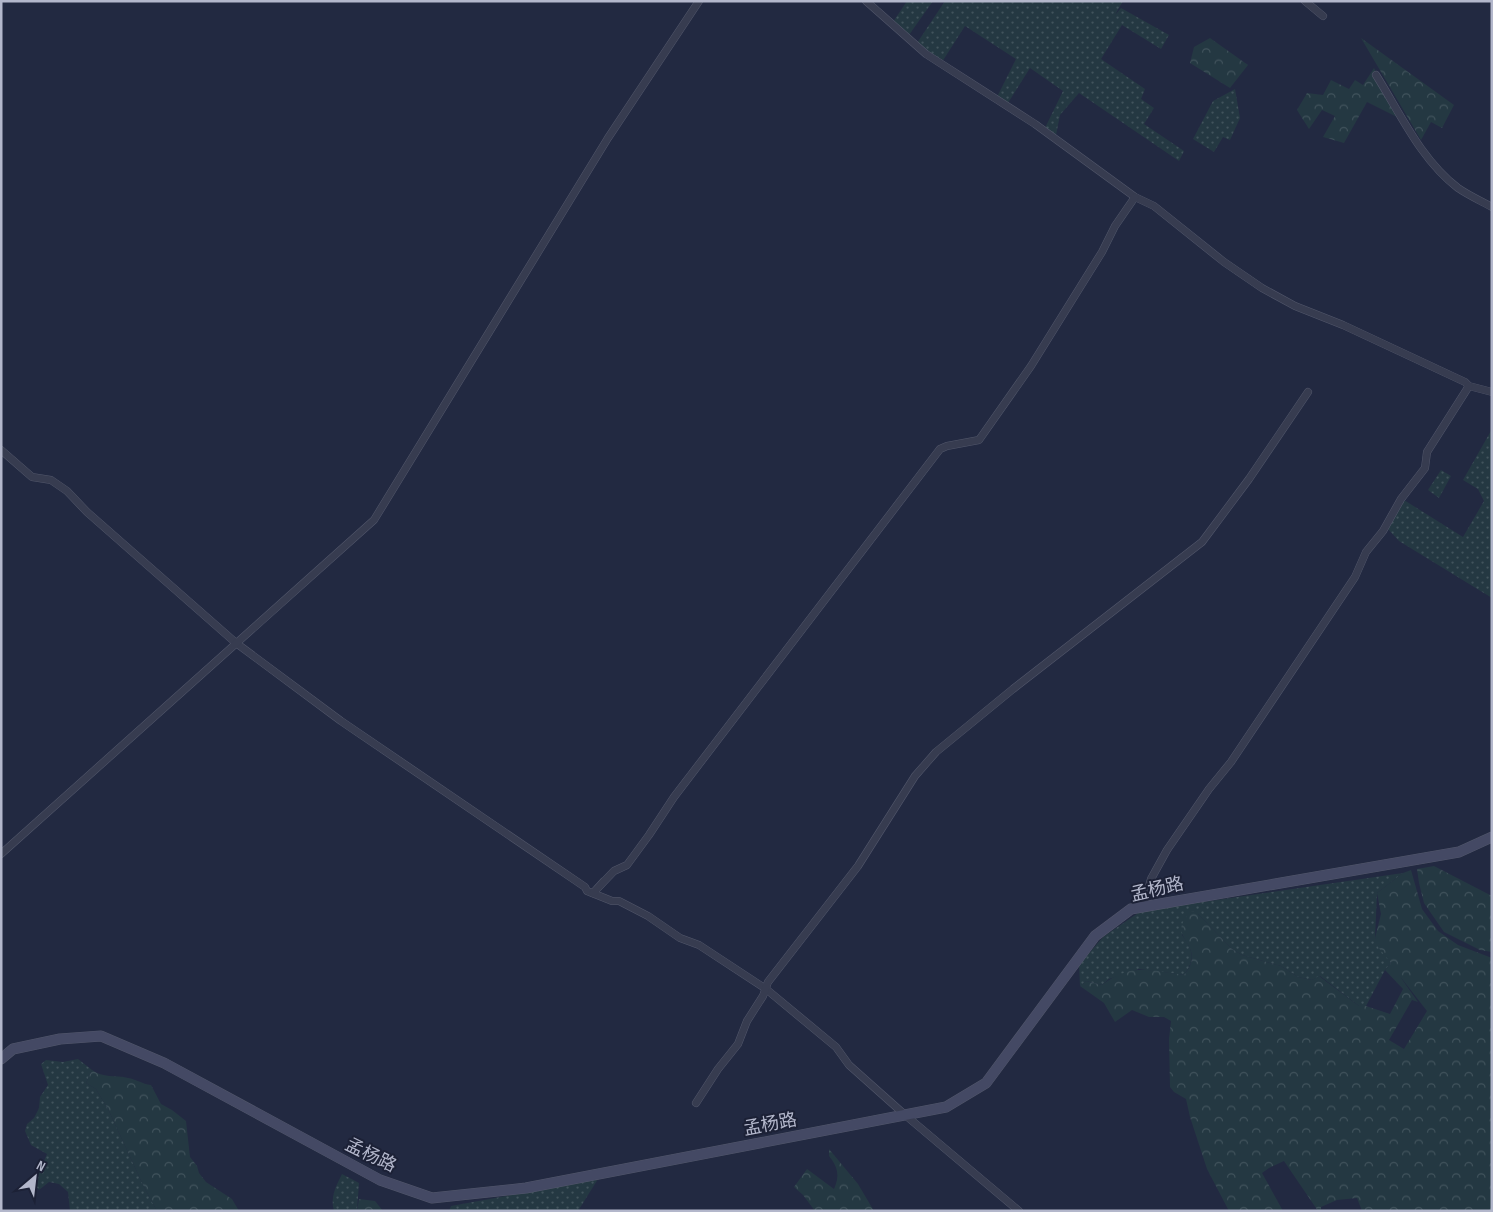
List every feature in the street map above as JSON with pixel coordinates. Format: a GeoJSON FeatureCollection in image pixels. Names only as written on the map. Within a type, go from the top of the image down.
{"type":"FeatureCollection","features":[{"type":"Feature","properties":{"kind":"main road","name":"孟杨路"},"geometry":{"type":"LineString","coordinates":[[1,1059],[13,1049],[60,1039],[101,1036],[164,1063],[380,1180],[432,1198],[526,1188],[946,1107],[986,1083],[1095,936],[1131,909],[1458,852],[1492,837]]}},
{"type":"Feature","properties":{"kind":"street"},"geometry":{"type":"LineString","coordinates":[[1,854],[374,520],[608,138],[699,1]]}},
{"type":"Feature","properties":{"kind":"street"},"geometry":{"type":"LineString","coordinates":[[866,1],[926,54],[1035,124],[1135,197],[1154,206],[1224,262],[1262,288],[1296,306],[1404,353],[1465,382],[1469,386],[1492,392]]}},
{"type":"Feature","properties":{"kind":"street"},"geometry":{"type":"LineString","coordinates":[[1305,1],[1323,16]]}},
{"type":"Feature","properties":{"kind":"street"},"geometry":{"type":"LineString","coordinates":[[1376,75],[1431,162],[1457,187],[1492,207]]}},
{"type":"Feature","properties":{"kind":"street"},"geometry":{"type":"LineString","coordinates":[[593,893],[614,871],[627,865],[680,790],[940,449],[979,440],[1031,366],[1102,252],[1115,226],[1135,197]]}},
{"type":"Feature","properties":{"kind":"street"},"geometry":{"type":"LineString","coordinates":[[1143,907],[1151,879],[1167,850],[1231,762],[1339,601],[1355,576],[1366,552],[1383,531],[1401,499],[1425,468],[1427,452],[1469,386]]}},
{"type":"Feature","properties":{"kind":"street"},"geometry":{"type":"LineString","coordinates":[[696,1103],[718,1069],[738,1044],[747,1021],[763,996],[768,982],[858,866],[916,776],[936,752],[1012,689],[1202,542],[1249,479],[1308,392]]}},
{"type":"Feature","properties":{"kind":"street"},"geometry":{"type":"LineString","coordinates":[[1,450],[32,477],[51,480],[67,491],[87,512],[236,644],[341,721],[593,893],[612,901],[619,901],[648,916],[680,938],[699,945],[766,989],[836,1047],[849,1065],[905,1115],[1020,1211]]}},
{"type":"Feature","properties":{"kind":"street"},"geometry":{"type":"LineString","coordinates":[[593,893],[604,881]]}},
{"type":"Feature","properties":{"kind":"green space"},"geometry":{"type":"Polygon","coordinates":[[[907,1],[933,1],[909,35],[893,22],[907,1]]]}},
{"type":"Feature","properties":{"kind":"green space"},"geometry":{"type":"Polygon","coordinates":[[[945,1],[1123,1],[1115,15],[1121,8],[1169,35],[1161,49],[1122,25],[1101,59],[1145,89],[1141,99],[1154,108],[1144,124],[1184,151],[1179,161],[1079,93],[1060,115],[1056,135],[1045,128],[1063,91],[1030,68],[1008,103],[997,97],[1016,59],[965,26],[942,62],[917,43],[945,1]]]}},
{"type":"Feature","properties":{"kind":"green space"},"geometry":{"type":"Polygon","coordinates":[[[1210,38],[1248,65],[1230,88],[1190,63],[1194,47],[1210,38]]]}},
{"type":"Feature","properties":{"kind":"green space"},"geometry":{"type":"Polygon","coordinates":[[[1361,38],[1454,105],[1442,128],[1431,122],[1421,140],[1361,38]]]}},
{"type":"Feature","properties":{"kind":"green space"},"geometry":{"type":"Polygon","coordinates":[[[1374,68],[1403,120],[1367,102],[1344,143],[1323,137],[1335,116],[1322,110],[1309,129],[1297,110],[1307,93],[1323,95],[1331,80],[1349,89],[1355,80],[1363,85],[1374,68]]]}},
{"type":"Feature","properties":{"kind":"green space"},"geometry":{"type":"Polygon","coordinates":[[[1235,89],[1240,118],[1230,140],[1223,137],[1214,152],[1193,139],[1213,101],[1235,89]]]}},
{"type":"Feature","properties":{"kind":"green space"},"geometry":{"type":"Polygon","coordinates":[[[1492,429],[1492,598],[1399,541],[1388,529],[1404,500],[1463,537],[1484,501],[1478,489],[1463,480],[1492,429]]]}},
{"type":"Feature","properties":{"kind":"green space"},"geometry":{"type":"Polygon","coordinates":[[[1441,470],[1451,476],[1439,498],[1428,490],[1441,470]]]}},
{"type":"Feature","properties":{"kind":"green space"},"geometry":{"type":"Polygon","coordinates":[[[1434,866],[1492,896],[1492,952],[1480,950],[1444,932],[1424,903],[1417,869],[1434,866]]]}},
{"type":"Feature","properties":{"kind":"green space"},"geometry":{"type":"Polygon","coordinates":[[[1411,870],[1422,909],[1438,931],[1458,945],[1492,958],[1492,1211],[1362,1211],[1357,1198],[1337,1200],[1321,1207],[1321,1211],[1318,1211],[1284,1161],[1262,1173],[1283,1211],[1229,1211],[1207,1169],[1186,1099],[1174,1092],[1170,1087],[1169,1039],[1171,1021],[1164,1017],[1149,1017],[1132,1010],[1115,1022],[1104,1003],[1080,986],[1086,981],[1102,985],[1123,973],[1142,970],[1184,975],[1191,964],[1192,955],[1181,928],[1184,920],[1192,911],[1198,914],[1232,949],[1242,955],[1281,966],[1298,977],[1312,980],[1319,976],[1359,1006],[1366,1006],[1390,1014],[1403,989],[1385,970],[1391,963],[1378,947],[1375,938],[1381,914],[1377,893],[1403,873],[1411,870]],[[1399,975],[1418,1002],[1412,1000],[1389,1040],[1404,1049],[1427,1011],[1399,975]]]}},
{"type":"Feature","properties":{"kind":"green space"},"geometry":{"type":"Polygon","coordinates":[[[1403,873],[1377,893],[1375,938],[1391,963],[1385,970],[1366,1006],[1359,1006],[1320,976],[1312,980],[1298,977],[1281,966],[1242,955],[1232,949],[1198,914],[1182,935],[1189,945],[1192,955],[1184,975],[1139,969],[1109,979],[1102,985],[1086,981],[1080,986],[1079,965],[1103,937],[1141,911],[1403,873]]]}},
{"type":"Feature","properties":{"kind":"green space"},"geometry":{"type":"Polygon","coordinates":[[[78,1059],[92,1070],[86,1083],[96,1089],[109,1111],[157,1211],[70,1211],[68,1192],[59,1184],[49,1182],[39,1190],[34,1184],[47,1154],[31,1145],[25,1131],[27,1124],[34,1118],[39,1108],[40,1097],[48,1085],[41,1064],[46,1060],[63,1062],[78,1059]]]}},
{"type":"Feature","properties":{"kind":"green space"},"geometry":{"type":"Polygon","coordinates":[[[92,1070],[96,1073],[123,1077],[151,1085],[161,1104],[186,1121],[190,1157],[197,1166],[199,1173],[206,1182],[232,1199],[239,1211],[157,1211],[109,1111],[96,1089],[86,1083],[92,1070]]]}},
{"type":"Feature","properties":{"kind":"green space"},"geometry":{"type":"Polygon","coordinates":[[[829,1149],[858,1184],[874,1211],[815,1211],[803,1195],[794,1187],[807,1169],[834,1189],[837,1172],[829,1156],[829,1149]]]}},
{"type":"Feature","properties":{"kind":"green space"},"geometry":{"type":"Polygon","coordinates":[[[342,1174],[359,1183],[357,1211],[334,1211],[333,1196],[342,1174]]]}},
{"type":"Feature","properties":{"kind":"green space"},"geometry":{"type":"Polygon","coordinates":[[[598,1179],[578,1211],[449,1211],[451,1206],[598,1179]]]}},
{"type":"Feature","properties":{"kind":"green space"},"geometry":{"type":"Polygon","coordinates":[[[359,1199],[375,1201],[383,1211],[357,1211],[359,1199]]]}}]}
